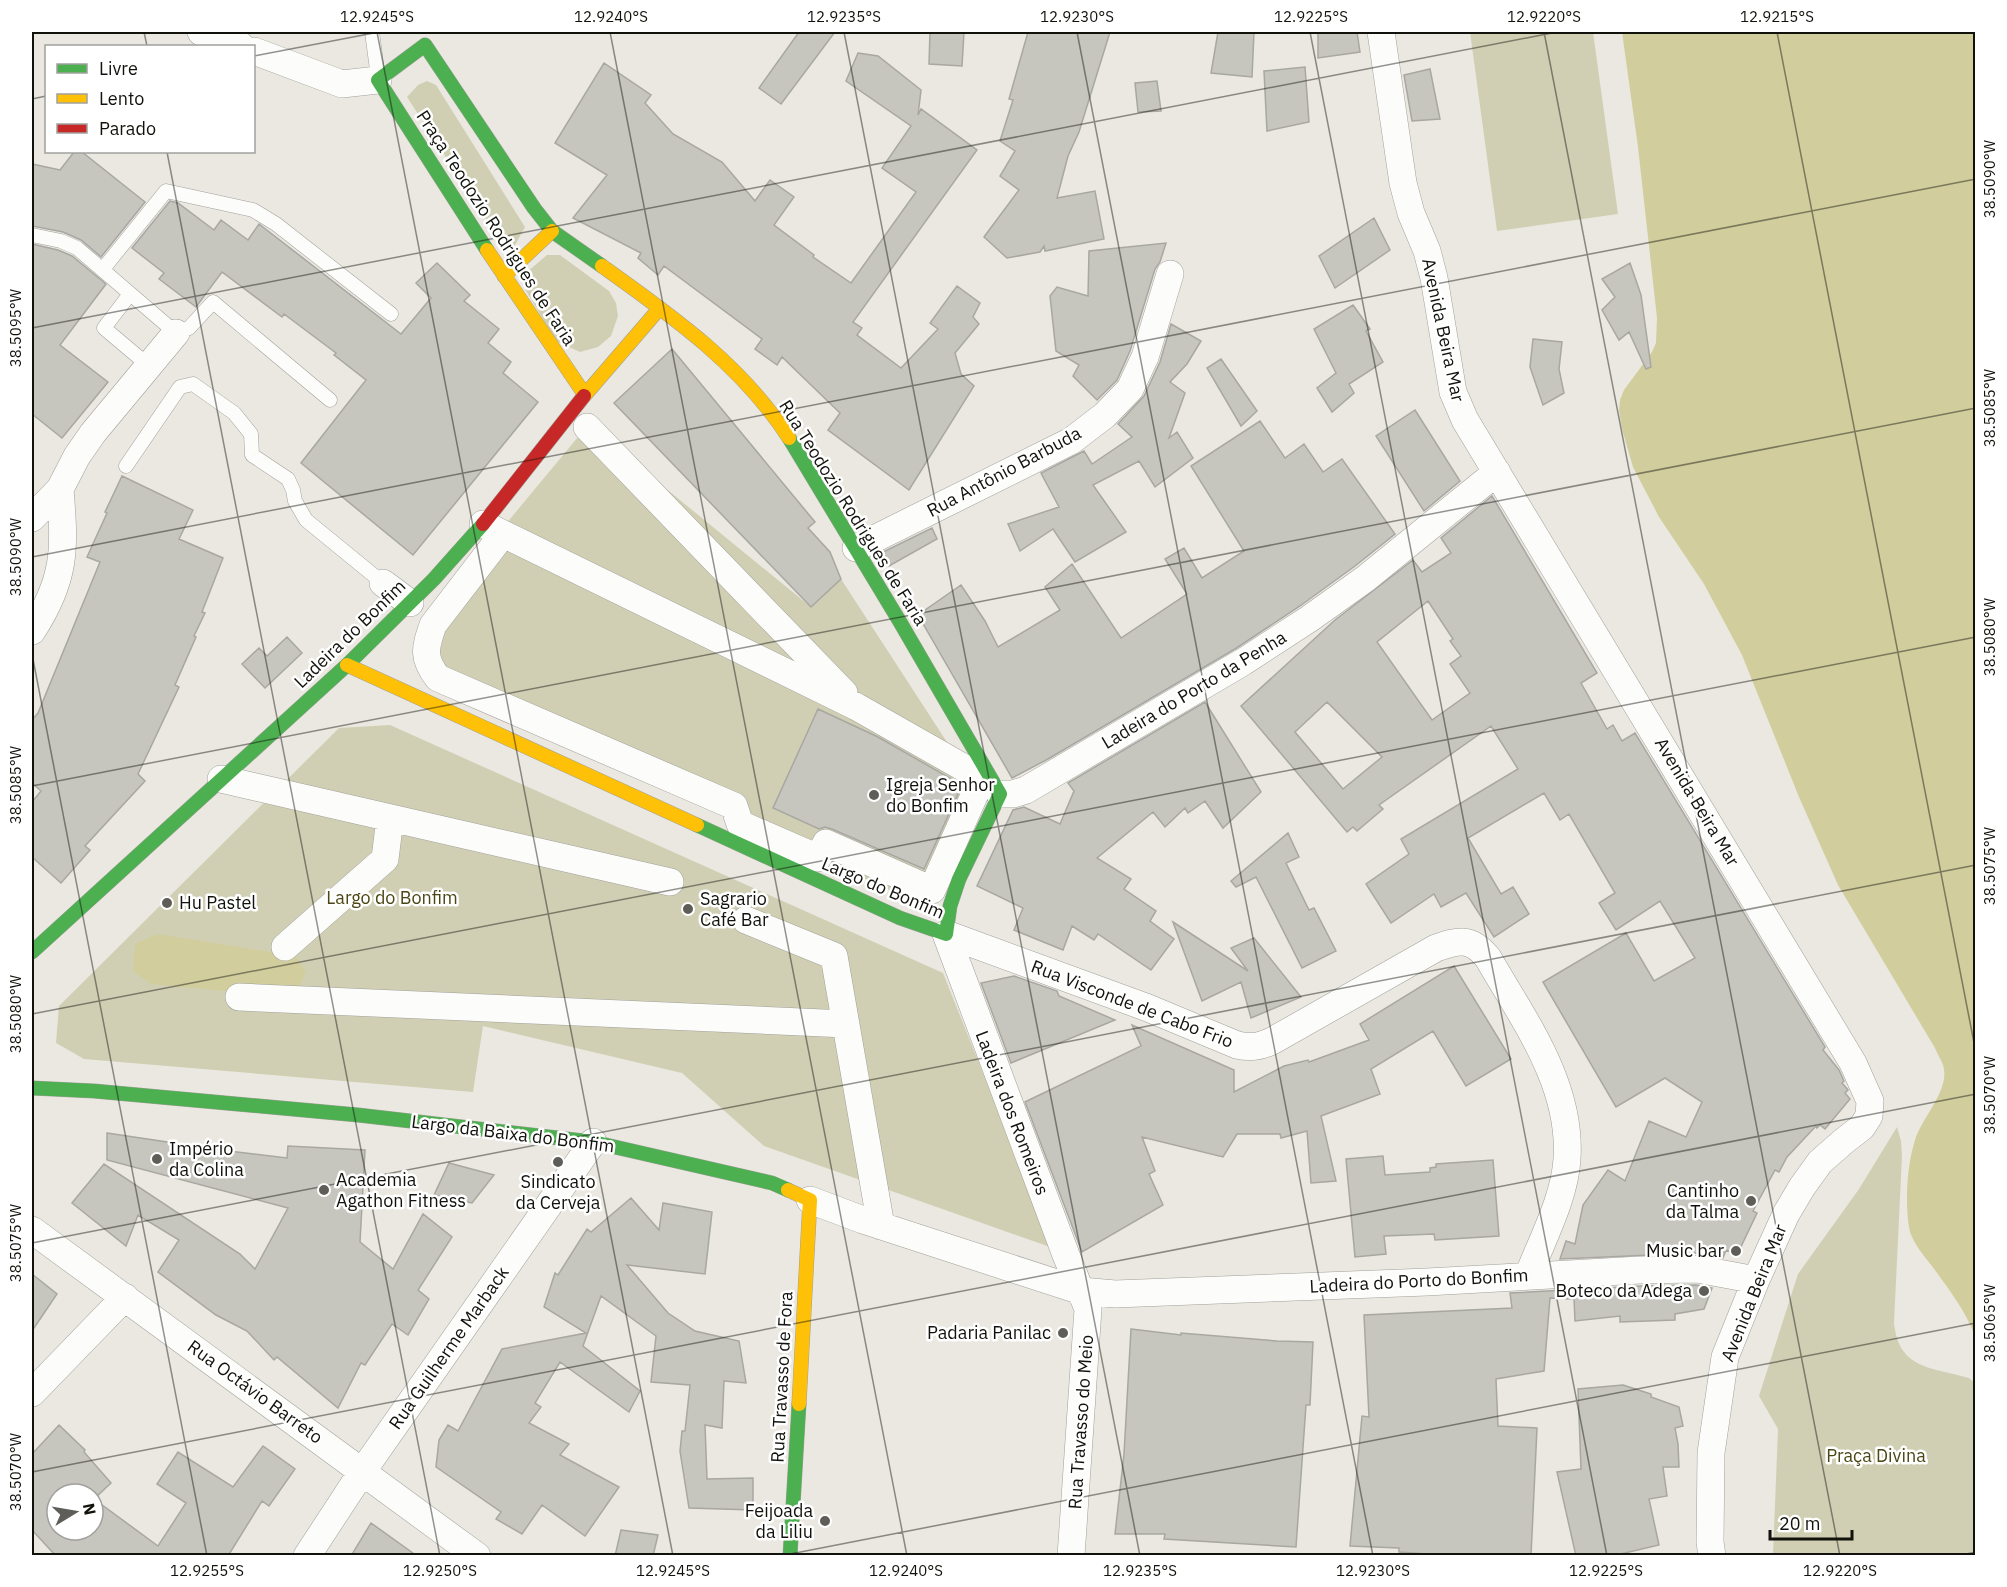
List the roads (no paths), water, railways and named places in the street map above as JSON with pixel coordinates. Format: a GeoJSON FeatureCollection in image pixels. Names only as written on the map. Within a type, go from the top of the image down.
{"type":"FeatureCollection","features":[{"type":"Feature","properties":{"kind":"street"},"geometry":{"type":"LineString","coordinates":[[201,32],[239,45]]}},
{"type":"Feature","properties":{"kind":"street","name":"Avenida Beira Mar"},"geometry":{"type":"LineString","coordinates":[[1381,32],[1403,183],[1411,213],[1432,269],[1453,392],[1465,420],[1853,1063],[1870,1101],[1869,1116],[1862,1127],[1820,1162],[1786,1215],[1756,1280],[1725,1357],[1711,1453],[1710,1542],[1712,1556]]}},
{"type":"Feature","properties":{"kind":"street"},"geometry":{"type":"LineString","coordinates":[[255,51],[342,84],[378,80],[430,38]]}},
{"type":"Feature","properties":{"kind":"street","name":"Rua Teodozio Rodrigues de Faria"},"geometry":{"type":"LineString","coordinates":[[430,38],[534,208],[552,231],[702,340],[750,387],[777,420],[856,548],[1000,794]]}},
{"type":"Feature","properties":{"kind":"street","name":"Praça Teodozio Rodrigues de Faria"},"geometry":{"type":"LineString","coordinates":[[378,80],[504,276],[585,395]]}},
{"type":"Feature","properties":{"kind":"street"},"geometry":{"type":"LineString","coordinates":[[504,276],[552,231]]}},
{"type":"Feature","properties":{"kind":"street","name":"Rua Antônio Barbuda"},"geometry":{"type":"LineString","coordinates":[[856,548],[1071,441],[1105,415],[1130,389],[1145,357],[1170,274]]}},
{"type":"Feature","properties":{"kind":"street","name":"Ladeira do Bonfim"},"geometry":{"type":"LineString","coordinates":[[32,952],[493,529],[585,395],[659,309]]}},
{"type":"Feature","properties":{"kind":"street"},"geometry":{"type":"LineString","coordinates":[[32,518],[60,489],[77,456],[93,433],[176,333]]}},
{"type":"Feature","properties":{"kind":"street"},"geometry":{"type":"LineString","coordinates":[[587,427],[857,706]]}},
{"type":"Feature","properties":{"kind":"street","name":"Ladeira do Porto da Penha"},"geometry":{"type":"LineString","coordinates":[[1000,794],[1014,794],[1026,790],[1242,662],[1309,619],[1365,579],[1497,472]]}},
{"type":"Feature","properties":{"kind":"street"},"geometry":{"type":"LineString","coordinates":[[32,631],[46,609],[63,557],[60,489]]}},
{"type":"Feature","properties":{"kind":"street"},"geometry":{"type":"LineString","coordinates":[[493,529],[857,706],[982,778],[932,890],[826,843],[818,858],[740,824],[734,806],[438,678],[430,668],[426,657],[427,643],[433,625],[493,529]]}},
{"type":"Feature","properties":{"kind":"street"},"geometry":{"type":"LineString","coordinates":[[383,583],[410,603]]}},
{"type":"Feature","properties":{"kind":"street","name":"Largo do Bonfim"},"geometry":{"type":"LineString","coordinates":[[347,665],[900,918],[945,934]]}},
{"type":"Feature","properties":{"kind":"street"},"geometry":{"type":"LineString","coordinates":[[221,779],[670,882]]}},
{"type":"Feature","properties":{"kind":"street"},"geometry":{"type":"LineString","coordinates":[[945,934],[950,906],[959,879],[1000,794]]}},
{"type":"Feature","properties":{"kind":"street"},"geometry":{"type":"LineString","coordinates":[[285,947],[385,859],[390,818]]}},
{"type":"Feature","properties":{"kind":"street"},"geometry":{"type":"LineString","coordinates":[[746,920],[834,956],[881,1226]]}},
{"type":"Feature","properties":{"kind":"street","name":"Rua Visconde de Cabo Frio"},"geometry":{"type":"LineString","coordinates":[[945,934],[1148,1008],[1237,1045],[1249,1047],[1261,1047],[1436,948],[1465,941],[1478,946],[1488,958],[1545,1059],[1559,1093],[1566,1130],[1567,1160],[1561,1191],[1528,1276]]}},
{"type":"Feature","properties":{"kind":"street","name":"Ladeira dos Romeiros"},"geometry":{"type":"LineString","coordinates":[[945,934],[1066,1256],[1082,1290]]}},
{"type":"Feature","properties":{"kind":"street"},"geometry":{"type":"LineString","coordinates":[[239,998],[846,1024]]}},
{"type":"Feature","properties":{"kind":"street","name":"Largo da Baixa do Bonfim"},"geometry":{"type":"LineString","coordinates":[[32,1088],[94,1091],[358,1115],[593,1142],[772,1183],[810,1200],[881,1226],[1082,1290]]}},
{"type":"Feature","properties":{"kind":"street","name":"Rua Guilherme Marback"},"geometry":{"type":"LineString","coordinates":[[307,1556],[362,1472],[593,1142]]}},
{"type":"Feature","properties":{"kind":"street","name":"Rua Travasso de Fora"},"geometry":{"type":"LineString","coordinates":[[790,1556],[810,1200]]}},
{"type":"Feature","properties":{"kind":"street","name":"Rua Octávio Barreto"},"geometry":{"type":"LineString","coordinates":[[32,1230],[477,1556]]}},
{"type":"Feature","properties":{"kind":"street","name":"Ladeira do Porto do Bonfim"},"geometry":{"type":"LineString","coordinates":[[1082,1290],[1115,1294],[1697,1269],[1756,1280]]}},
{"type":"Feature","properties":{"kind":"street","name":"Rua Travasso do Meio"},"geometry":{"type":"LineString","coordinates":[[1071,1556],[1089,1317],[1082,1290]]}},
{"type":"Feature","properties":{"kind":"street"},"geometry":{"type":"LineString","coordinates":[[32,1393],[125,1297]]}},
{"type":"Feature","properties":{"kind":"lane"},"geometry":{"type":"LineString","coordinates":[[372,32],[378,80]]}},
{"type":"Feature","properties":{"kind":"lane"},"geometry":{"type":"LineString","coordinates":[[103,269],[166,191],[253,210],[276,224],[391,314]]}},
{"type":"Feature","properties":{"kind":"lane"},"geometry":{"type":"LineString","coordinates":[[32,235],[61,241],[77,248],[176,333],[189,328],[213,302],[330,400]]}},
{"type":"Feature","properties":{"kind":"lane"},"geometry":{"type":"LineString","coordinates":[[130,294],[104,328],[149,366]]}},
{"type":"Feature","properties":{"kind":"lane"},"geometry":{"type":"LineString","coordinates":[[126,466],[180,387],[193,384],[234,413],[251,434],[252,455],[288,479],[295,501],[306,520],[383,583]]}},
{"type":"Feature","properties":{"kind":"place","name":"Igreja Senhor do Bonfim"},"geometry":{"type":"Point","coordinates":[874,795]}},
{"type":"Feature","properties":{"kind":"place","name":"Hu Pastel"},"geometry":{"type":"Point","coordinates":[167,903]}},
{"type":"Feature","properties":{"kind":"place","name":"Sagrario Café Bar"},"geometry":{"type":"Point","coordinates":[688,909]}},
{"type":"Feature","properties":{"kind":"place","name":"Império da Colina"},"geometry":{"type":"Point","coordinates":[157,1159]}},
{"type":"Feature","properties":{"kind":"place","name":"Sindicato da Cerveja"},"geometry":{"type":"Point","coordinates":[558,1162]}},
{"type":"Feature","properties":{"kind":"place","name":"Academia Agathon Fitness"},"geometry":{"type":"Point","coordinates":[324,1190]}},
{"type":"Feature","properties":{"kind":"place","name":"Cantinho da Talma"},"geometry":{"type":"Point","coordinates":[1751,1201]}},
{"type":"Feature","properties":{"kind":"place","name":"Music bar"},"geometry":{"type":"Point","coordinates":[1736,1251]}},
{"type":"Feature","properties":{"kind":"place","name":"Boteco da Adega"},"geometry":{"type":"Point","coordinates":[1704,1291]}},
{"type":"Feature","properties":{"kind":"place","name":"Padaria Panilac"},"geometry":{"type":"Point","coordinates":[1063,1333]}},
{"type":"Feature","properties":{"kind":"place","name":"Feijoada da Liliu"},"geometry":{"type":"Point","coordinates":[825,1521]}},
{"type":"Feature","properties":{"kind":"park label","name":"Praça Divina"},"geometry":{"type":"Point","coordinates":[1876,1456]}}]}
